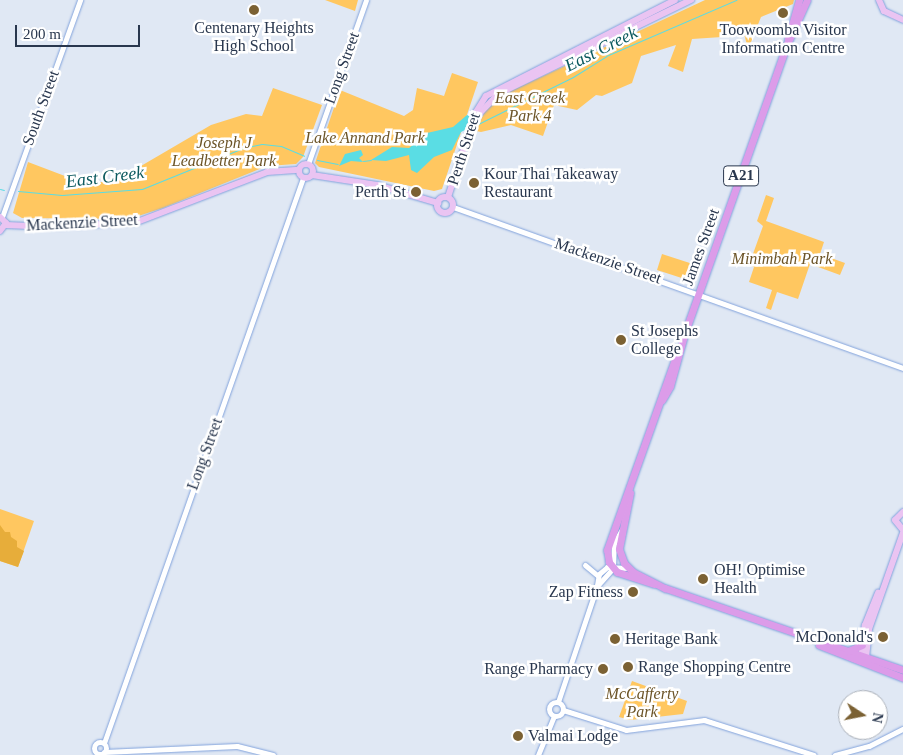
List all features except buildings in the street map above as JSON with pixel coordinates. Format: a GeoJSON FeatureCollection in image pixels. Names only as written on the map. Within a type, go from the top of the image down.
{"type":"FeatureCollection","features":[{"type":"Feature","properties":{"kind":"highway","name":"James Street"},"geometry":{"type":"LineString","coordinates":[[613,566],[608,546],[630,493],[662,400],[672,361],[681,345],[787,44],[799,0]]}},
{"type":"Feature","properties":{"kind":"highway","name":"James Street"},"geometry":{"type":"LineString","coordinates":[[787,44],[807,0]]}},
{"type":"Feature","properties":{"kind":"highway","name":"James Street"},"geometry":{"type":"LineString","coordinates":[[628,568],[619,549],[630,493]]}},
{"type":"Feature","properties":{"kind":"highway"},"geometry":{"type":"LineString","coordinates":[[613,566],[628,578],[655,584],[814,642],[848,658],[903,677]]}},
{"type":"Feature","properties":{"kind":"highway"},"geometry":{"type":"LineString","coordinates":[[628,568],[655,584]]}},
{"type":"Feature","properties":{"kind":"highway"},"geometry":{"type":"LineString","coordinates":[[814,642],[848,651],[903,670]]}},
{"type":"Feature","properties":{"kind":"highway"},"geometry":{"type":"LineString","coordinates":[[848,651],[862,645]]}},
{"type":"Feature","properties":{"kind":"highway"},"geometry":{"type":"LineString","coordinates":[[864,657],[866,662],[903,677]]}},
{"type":"Feature","properties":{"kind":"main road"},"geometry":{"type":"LineString","coordinates":[[655,14],[675,0]]}},
{"type":"Feature","properties":{"kind":"main road"},"geometry":{"type":"LineString","coordinates":[[476,118],[498,94],[655,14],[691,0]]}},
{"type":"Feature","properties":{"kind":"main road"},"geometry":{"type":"LineString","coordinates":[[879,0],[884,11],[903,20]]}},
{"type":"Feature","properties":{"kind":"main road","name":"Perth Street"},"geometry":{"type":"LineString","coordinates":[[448,197],[481,101],[502,85],[655,14]]}},
{"type":"Feature","properties":{"kind":"main road"},"geometry":{"type":"LineString","coordinates":[[312,175],[308,164],[302,165],[298,170],[303,178],[312,175],[377,185],[438,203],[443,212],[449,212],[453,207],[448,197],[442,197],[438,203]]}},
{"type":"Feature","properties":{"kind":"main road","name":"Mackenzie Street"},"geometry":{"type":"LineString","coordinates":[[6,225],[52,227],[137,222],[267,172],[298,170]]}},
{"type":"Feature","properties":{"kind":"main road"},"geometry":{"type":"LineString","coordinates":[[0,231],[6,225],[1,217]]}},
{"type":"Feature","properties":{"kind":"main road"},"geometry":{"type":"LineString","coordinates":[[864,657],[862,645],[865,625],[901,530],[896,518],[903,512]]}},
{"type":"Feature","properties":{"kind":"main road"},"geometry":{"type":"LineString","coordinates":[[864,657],[868,633],[882,584]]}},
{"type":"Feature","properties":{"kind":"street","name":"South Street"},"geometry":{"type":"LineString","coordinates":[[1,217],[80,0]]}},
{"type":"Feature","properties":{"kind":"street","name":"Long Street"},"geometry":{"type":"LineString","coordinates":[[308,164],[366,0]]}},
{"type":"Feature","properties":{"kind":"street","name":"Long Street"},"geometry":{"type":"LineString","coordinates":[[100,750],[303,178]]}},
{"type":"Feature","properties":{"kind":"street","name":"Mackenzie Street"},"geometry":{"type":"LineString","coordinates":[[453,207],[699,292],[903,368]]}},
{"type":"Feature","properties":{"kind":"street","name":"James Street"},"geometry":{"type":"LineString","coordinates":[[613,566],[614,543],[622,529]]}},
{"type":"Feature","properties":{"kind":"street"},"geometry":{"type":"LineString","coordinates":[[585,565],[598,576]]}},
{"type":"Feature","properties":{"kind":"street"},"geometry":{"type":"LineString","coordinates":[[597,586],[613,566]]}},
{"type":"Feature","properties":{"kind":"street"},"geometry":{"type":"LineString","coordinates":[[598,576],[613,566],[628,568]]}},
{"type":"Feature","properties":{"kind":"street"},"geometry":{"type":"LineString","coordinates":[[554,716],[549,708],[558,702],[597,586],[598,576]]}},
{"type":"Feature","properties":{"kind":"street"},"geometry":{"type":"LineString","coordinates":[[558,702],[563,710],[618,729],[704,720],[814,755]]}},
{"type":"Feature","properties":{"kind":"street"},"geometry":{"type":"LineString","coordinates":[[538,755],[554,716],[563,710]]}},
{"type":"Feature","properties":{"kind":"street"},"geometry":{"type":"LineString","coordinates":[[835,755],[870,746],[903,729]]}},
{"type":"Feature","properties":{"kind":"street"},"geometry":{"type":"LineString","coordinates":[[100,750],[237,746],[272,755]]}},
{"type":"Feature","properties":{"kind":"green space","name":"Centenary Heights High School"},"geometry":{"type":"Polygon","coordinates":[[[325,0],[358,0],[355,11],[325,0]]]}},
{"type":"Feature","properties":{"kind":"green space","name":"East Creek Park 4"},"geometry":{"type":"Polygon","coordinates":[[[705,0],[794,0],[793,4],[761,17],[751,42],[747,45],[743,30],[722,37],[692,39],[683,72],[668,66],[676,45],[641,56],[632,83],[602,96],[596,95],[577,110],[554,105],[543,136],[511,125],[481,132],[476,131],[485,111],[507,93],[705,0]]]}},
{"type":"Feature","properties":{"kind":"green space","name":"Lake Annand Park"},"geometry":{"type":"Polygon","coordinates":[[[452,73],[478,82],[442,189],[434,191],[319,167],[315,163],[340,90],[404,116],[413,110],[417,88],[444,96],[452,73]]]}},
{"type":"Feature","properties":{"kind":"green space","name":"Joseph J Leadbetter Park"},"geometry":{"type":"Polygon","coordinates":[[[273,88],[322,105],[303,157],[296,164],[267,166],[163,208],[129,219],[22,218],[13,213],[28,162],[86,184],[117,180],[211,125],[246,114],[262,116],[273,88]]]}},
{"type":"Feature","properties":{"kind":"green space","name":"Minimbah Park"},"geometry":{"type":"Polygon","coordinates":[[[766,195],[774,198],[766,221],[824,242],[820,254],[845,263],[840,275],[810,264],[798,299],[777,292],[771,310],[766,308],[772,290],[749,282],[754,267],[749,265],[763,226],[757,221],[766,195]]]}},
{"type":"Feature","properties":{"kind":"green space"},"geometry":{"type":"Polygon","coordinates":[[[662,254],[699,266],[694,282],[657,270],[662,254]]]}},
{"type":"Feature","properties":{"kind":"green space"},"geometry":{"type":"Polygon","coordinates":[[[0,509],[34,521],[18,567],[0,561],[0,509]]]}},
{"type":"Feature","properties":{"kind":"green space","name":"McCafferty Park"},"geometry":{"type":"Polygon","coordinates":[[[632,681],[687,701],[683,714],[630,720],[619,717],[632,681]]]}},
{"type":"Feature","properties":{"kind":"shaded area"},"geometry":{"type":"Polygon","coordinates":[[[0,525],[5,532],[10,532],[11,537],[17,541],[17,547],[24,551],[18,567],[0,561],[0,525]]]}},
{"type":"Feature","properties":{"kind":"water"},"geometry":{"type":"Polygon","coordinates":[[[467,115],[472,117],[467,129],[461,132],[452,150],[434,157],[417,173],[411,170],[409,155],[386,161],[371,160],[392,147],[409,148],[427,133],[453,127],[467,115]]]}},
{"type":"Feature","properties":{"kind":"water"},"geometry":{"type":"Polygon","coordinates":[[[361,150],[363,155],[359,158],[363,162],[351,161],[339,166],[345,154],[361,150]]]}},
{"type":"Feature","properties":{"kind":"waterway","name":"East Creek"},"geometry":{"type":"LineString","coordinates":[[478,124],[573,77],[606,56],[736,0]]}},
{"type":"Feature","properties":{"kind":"waterway","name":"East Creek"},"geometry":{"type":"LineString","coordinates":[[18,191],[62,195],[142,189],[243,148],[262,144],[281,146],[304,156]]}},
{"type":"Feature","properties":{"kind":"waterway","name":"East Creek"},"geometry":{"type":"LineString","coordinates":[[317,160],[338,164]]}},
{"type":"Feature","properties":{"kind":"waterway","name":"East Creek"},"geometry":{"type":"LineString","coordinates":[[363,161],[371,160]]}},
{"type":"Feature","properties":{"kind":"waterway","name":"East Creek"},"geometry":{"type":"LineString","coordinates":[[0,189],[4,190]]}},
{"type":"Feature","properties":{"kind":"place","name":"Centenary Heights High School"},"geometry":{"type":"Point","coordinates":[254,10]}},
{"type":"Feature","properties":{"kind":"place","name":"Toowoomba Visitor Information Centre"},"geometry":{"type":"Point","coordinates":[783,13]}},
{"type":"Feature","properties":{"kind":"place","name":"Kour Thai Takeaway Restaurant"},"geometry":{"type":"Point","coordinates":[474,183]}},
{"type":"Feature","properties":{"kind":"place","name":"Perth St"},"geometry":{"type":"Point","coordinates":[416,192]}},
{"type":"Feature","properties":{"kind":"place","name":"St Josephs College"},"geometry":{"type":"Point","coordinates":[621,340]}},
{"type":"Feature","properties":{"kind":"place","name":"OH! Optimise Health"},"geometry":{"type":"Point","coordinates":[703,579]}},
{"type":"Feature","properties":{"kind":"place","name":"Zap Fitness"},"geometry":{"type":"Point","coordinates":[633,592]}},
{"type":"Feature","properties":{"kind":"place","name":"McDonald's"},"geometry":{"type":"Point","coordinates":[883,637]}},
{"type":"Feature","properties":{"kind":"place","name":"Heritage Bank"},"geometry":{"type":"Point","coordinates":[615,639]}},
{"type":"Feature","properties":{"kind":"place","name":"Range Shopping Centre"},"geometry":{"type":"Point","coordinates":[628,667]}},
{"type":"Feature","properties":{"kind":"place","name":"Range Pharmacy"},"geometry":{"type":"Point","coordinates":[603,669]}},
{"type":"Feature","properties":{"kind":"place","name":"Valmai Lodge"},"geometry":{"type":"Point","coordinates":[518,736]}}]}
